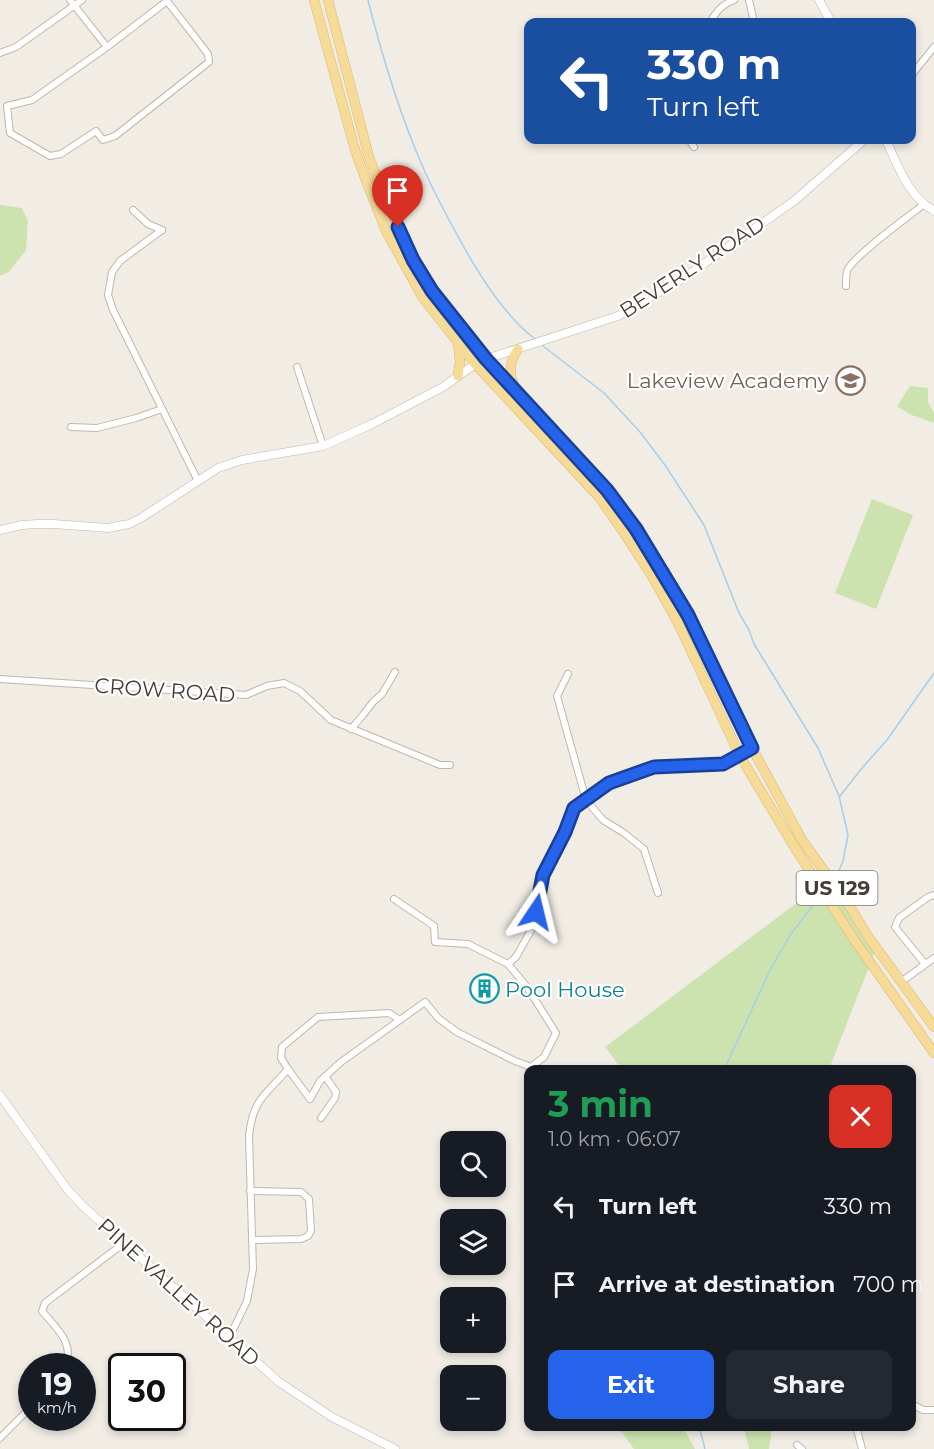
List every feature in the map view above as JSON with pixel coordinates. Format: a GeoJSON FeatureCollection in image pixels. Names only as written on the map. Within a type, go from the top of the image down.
{"type":"FeatureCollection","features":[{"type":"Feature","properties":{"kind":"main road","name":"US 129"},"geometry":{"type":"LineString","coordinates":[[314,0],[356,150],[386,231],[423,298],[475,364],[599,496],[652,576],[677,621],[740,756],[795,848],[826,899],[934,1053]]}},
{"type":"Feature","properties":{"kind":"main road","name":"US 129"},"geometry":{"type":"LineString","coordinates":[[328,0],[369,157],[390,211],[413,260],[432,291],[486,359],[607,490],[636,529],[688,615],[752,748],[802,840],[934,1027]]}},
{"type":"Feature","properties":{"kind":"main road"},"geometry":{"type":"LineString","coordinates":[[457,341],[460,361],[458,376]]}},
{"type":"Feature","properties":{"kind":"main road"},"geometry":{"type":"LineString","coordinates":[[518,349],[513,356],[510,372],[518,393]]}},
{"type":"Feature","properties":{"kind":"main road"},"geometry":{"type":"LineString","coordinates":[[889,990],[901,982]]}},
{"type":"Feature","properties":{"kind":"street"},"geometry":{"type":"LineString","coordinates":[[0,53],[16,47],[72,3],[82,0]]}},
{"type":"Feature","properties":{"kind":"street"},"geometry":{"type":"LineString","coordinates":[[713,18],[718,9],[734,0]]}},
{"type":"Feature","properties":{"kind":"street"},"geometry":{"type":"LineString","coordinates":[[749,0],[753,18]]}},
{"type":"Feature","properties":{"kind":"street"},"geometry":{"type":"LineString","coordinates":[[819,0],[829,18]]}},
{"type":"Feature","properties":{"kind":"street"},"geometry":{"type":"LineString","coordinates":[[167,1],[208,54],[209,62],[115,136],[103,140],[96,131],[61,154],[50,156],[10,133],[8,106],[32,99],[106,47],[167,1]]}},
{"type":"Feature","properties":{"kind":"street"},"geometry":{"type":"LineString","coordinates":[[72,3],[106,47]]}},
{"type":"Feature","properties":{"kind":"street"},"geometry":{"type":"LineString","coordinates":[[916,70],[934,47]]}},
{"type":"Feature","properties":{"kind":"street","name":"BEVERLY ROAD"},"geometry":{"type":"LineString","coordinates":[[0,530],[22,525],[54,524],[92,528],[119,527],[129,524],[218,468],[235,462],[323,446],[372,424],[443,387],[475,364],[486,359],[618,316],[682,279],[794,201],[859,144]]}},
{"type":"Feature","properties":{"kind":"street"},"geometry":{"type":"LineString","coordinates":[[888,144],[913,194],[923,205],[934,211]]}},
{"type":"Feature","properties":{"kind":"street"},"geometry":{"type":"LineString","coordinates":[[846,286],[847,272],[852,263],[923,205]]}},
{"type":"Feature","properties":{"kind":"street"},"geometry":{"type":"LineString","coordinates":[[133,210],[143,221],[162,230],[120,261],[112,272],[108,295],[113,310],[198,481]]}},
{"type":"Feature","properties":{"kind":"street"},"geometry":{"type":"LineString","coordinates":[[297,367],[323,446]]}},
{"type":"Feature","properties":{"kind":"street"},"geometry":{"type":"LineString","coordinates":[[71,427],[97,428],[162,409]]}},
{"type":"Feature","properties":{"kind":"street"},"geometry":{"type":"LineString","coordinates":[[351,729],[382,694],[395,672]]}},
{"type":"Feature","properties":{"kind":"street"},"geometry":{"type":"LineString","coordinates":[[568,674],[557,696],[586,800],[603,820],[644,849],[658,893]]}},
{"type":"Feature","properties":{"kind":"street","name":"CROW ROAD"},"geometry":{"type":"LineString","coordinates":[[0,679],[246,695],[267,686],[284,683],[300,691],[331,720],[440,765],[450,765]]}},
{"type":"Feature","properties":{"kind":"street"},"geometry":{"type":"LineString","coordinates":[[508,964],[516,957],[534,925],[543,875],[565,832],[574,808],[609,783],[654,767],[723,764],[752,748]]}},
{"type":"Feature","properties":{"kind":"street"},"geometry":{"type":"LineString","coordinates":[[925,964],[896,927],[899,918],[934,895]]}},
{"type":"Feature","properties":{"kind":"street"},"geometry":{"type":"LineString","coordinates":[[394,899],[434,926],[435,942],[468,944],[508,964],[556,1033],[544,1057],[532,1065]]}},
{"type":"Feature","properties":{"kind":"street"},"geometry":{"type":"LineString","coordinates":[[901,982],[934,958]]}},
{"type":"Feature","properties":{"kind":"street"},"geometry":{"type":"LineString","coordinates":[[400,1020],[388,1013],[318,1017],[282,1047],[281,1058],[310,1099],[320,1081],[341,1062],[400,1020],[425,1002],[438,1018],[458,1032],[515,1061],[528,1065]]}},
{"type":"Feature","properties":{"kind":"street"},"geometry":{"type":"LineString","coordinates":[[230,1336],[247,1301],[253,1269],[249,1136],[251,1119],[266,1092],[288,1069]]}},
{"type":"Feature","properties":{"kind":"street"},"geometry":{"type":"LineString","coordinates":[[321,1118],[335,1098],[336,1092],[325,1076]]}},
{"type":"Feature","properties":{"kind":"street","name":"PINE VALLEY ROAD"},"geometry":{"type":"LineString","coordinates":[[0,1095],[67,1189],[85,1208],[279,1382],[332,1417],[395,1449]]}},
{"type":"Feature","properties":{"kind":"street"},"geometry":{"type":"LineString","coordinates":[[250,1191],[301,1192],[309,1199],[311,1231],[309,1236],[301,1239],[252,1240]]}},
{"type":"Feature","properties":{"kind":"street"},"geometry":{"type":"LineString","coordinates":[[68,1353],[65,1339],[42,1311],[45,1303],[124,1243]]}},
{"type":"Feature","properties":{"kind":"street"},"geometry":{"type":"LineString","coordinates":[[916,1406],[923,1410],[934,1410]]}},
{"type":"Feature","properties":{"kind":"street"},"geometry":{"type":"LineString","coordinates":[[0,1438],[18,1420]]}},
{"type":"Feature","properties":{"kind":"street"},"geometry":{"type":"LineString","coordinates":[[857,1431],[862,1449]]}},
{"type":"Feature","properties":{"kind":"green space"},"geometry":{"type":"Polygon","coordinates":[[[0,205],[22,208],[28,221],[26,250],[9,272],[0,276],[0,205]]]}},
{"type":"Feature","properties":{"kind":"green space"},"geometry":{"type":"Polygon","coordinates":[[[910,386],[928,388],[928,402],[934,413],[934,423],[909,414],[897,406],[910,386]]]}},
{"type":"Feature","properties":{"kind":"green space"},"geometry":{"type":"Polygon","coordinates":[[[872,499],[913,515],[876,609],[835,593],[872,499]]]}},
{"type":"Feature","properties":{"kind":"green space"},"geometry":{"type":"Polygon","coordinates":[[[826,881],[876,949],[831,1065],[619,1065],[605,1047],[826,881]]]}},
{"type":"Feature","properties":{"kind":"green space"},"geometry":{"type":"Polygon","coordinates":[[[621,1431],[685,1431],[695,1449],[634,1449],[621,1431]]]}},
{"type":"Feature","properties":{"kind":"green space"},"geometry":{"type":"Polygon","coordinates":[[[745,1431],[771,1431],[769,1449],[749,1449],[745,1431]]]}},
{"type":"Feature","properties":{"kind":"waterway"},"geometry":{"type":"LineString","coordinates":[[368,0],[398,104],[435,194],[485,281],[503,307],[535,339]]}},
{"type":"Feature","properties":{"kind":"waterway"},"geometry":{"type":"LineString","coordinates":[[543,346],[604,393],[640,432],[665,465],[704,525],[739,613],[754,644],[818,748],[839,796],[848,835],[843,861],[837,875]]}},
{"type":"Feature","properties":{"kind":"waterway"},"geometry":{"type":"LineString","coordinates":[[840,796],[887,740],[934,673]]}},
{"type":"Feature","properties":{"kind":"waterway"},"geometry":{"type":"LineString","coordinates":[[726,1065],[770,970],[790,935],[814,904]]}},
{"type":"Feature","properties":{"kind":"waterway"},"geometry":{"type":"LineString","coordinates":[[700,1431],[705,1449]]}},
{"type":"Feature","properties":{"kind":"place","name":"Lakeview Academy"},"geometry":{"type":"Point","coordinates":[850,380]}},
{"type":"Feature","properties":{"kind":"place","name":"Pool House"},"geometry":{"type":"Point","coordinates":[484,989]}},
{"type":"Feature","properties":{"kind":"route"},"geometry":{"type":"LineString","coordinates":[[398,227],[413,260],[432,291],[486,359],[607,490],[636,529],[688,615],[752,748],[723,764],[654,767],[609,783],[574,808],[565,832],[543,875],[536,912]]}}]}
